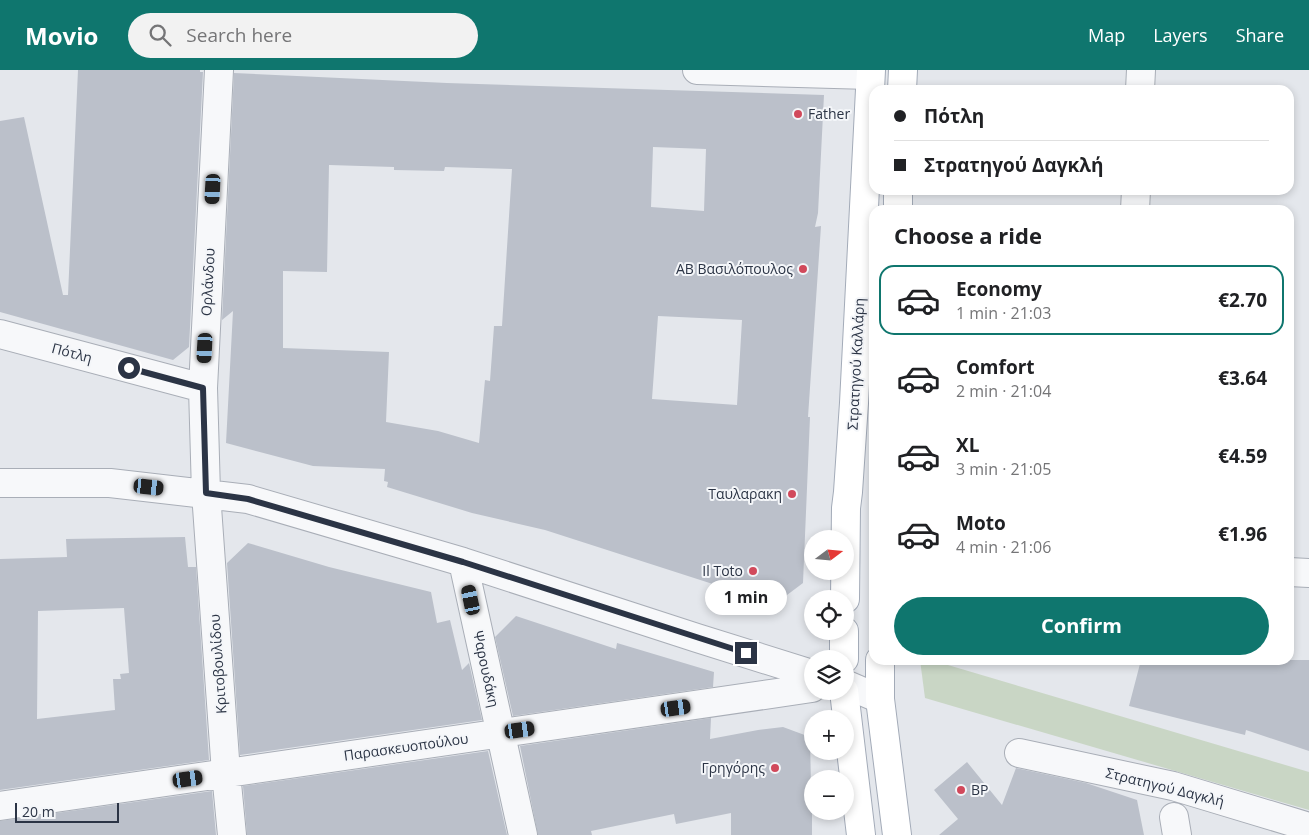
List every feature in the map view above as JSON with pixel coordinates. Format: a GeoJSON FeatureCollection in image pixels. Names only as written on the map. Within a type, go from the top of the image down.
{"type":"FeatureCollection","features":[{"type":"Feature","properties":{"kind":"main road"},"geometry":{"type":"LineString","coordinates":[[902,85],[903,70]]}},
{"type":"Feature","properties":{"kind":"main road","name":"Στρατηγού Καλλάρη"},"geometry":{"type":"LineString","coordinates":[[845,590],[846,508],[854,403],[869,112]]}},
{"type":"Feature","properties":{"kind":"main road"},"geometry":{"type":"LineString","coordinates":[[880,665],[880,699],[897,835]]}},
{"type":"Feature","properties":{"kind":"main road"},"geometry":{"type":"LineString","coordinates":[[845,700],[861,835]]}},
{"type":"Feature","properties":{"kind":"street","name":"Ορλάνδου"},"geometry":{"type":"LineString","coordinates":[[206,493],[203,388],[219,70]]}},
{"type":"Feature","properties":{"kind":"street"},"geometry":{"type":"LineString","coordinates":[[697,70],[871,73]]}},
{"type":"Feature","properties":{"kind":"street"},"geometry":{"type":"LineString","coordinates":[[1140,85],[1141,70]]}},
{"type":"Feature","properties":{"kind":"street","name":"Πότλη"},"geometry":{"type":"LineString","coordinates":[[0,334],[203,388]]}},
{"type":"Feature","properties":{"kind":"street"},"geometry":{"type":"LineString","coordinates":[[0,483],[110,483],[248,499],[463,562],[804,671]]}},
{"type":"Feature","properties":{"kind":"street","name":"Κριτοβουλίδου"},"geometry":{"type":"LineString","coordinates":[[206,493],[232,835]]}},
{"type":"Feature","properties":{"kind":"street","name":"Ψαρουδάκη"},"geometry":{"type":"LineString","coordinates":[[463,562],[523,835]]}},
{"type":"Feature","properties":{"kind":"street"},"geometry":{"type":"LineString","coordinates":[[1294,572],[1309,573]]}},
{"type":"Feature","properties":{"kind":"street"},"geometry":{"type":"LineString","coordinates":[[854,688],[880,699]]}},
{"type":"Feature","properties":{"kind":"street","name":"Παρασκευοπούλου"},"geometry":{"type":"LineString","coordinates":[[0,806],[804,689]]}},
{"type":"Feature","properties":{"kind":"street","name":"Στρατηγού Δαγκλή"},"geometry":{"type":"LineString","coordinates":[[1019,753],[1173,786],[1309,827]]}},
{"type":"Feature","properties":{"kind":"green space"},"geometry":{"type":"Polygon","coordinates":[[[921,665],[948,665],[1309,772],[1309,810],[925,698],[921,665]]]}},
{"type":"Feature","properties":{"kind":"building"},"geometry":{"type":"Polygon","coordinates":[[[78,70],[200,70],[200,72],[203,72],[189,347],[173,360],[0,312],[0,121],[24,117],[63,295],[68,295],[78,70]]]}},
{"type":"Feature","properties":{"kind":"building"},"geometry":{"type":"Polygon","coordinates":[[[234,73],[447,83],[824,95],[818,213],[815,227],[821,226],[808,417],[810,417],[803,583],[775,604],[545,530],[472,513],[387,487],[388,482],[384,481],[385,469],[313,466],[226,443],[233,311],[222,320],[234,73]],[[653,147],[651,207],[704,211],[706,149],[653,147]],[[329,165],[327,272],[283,271],[283,348],[389,352],[386,422],[438,431],[479,443],[485,380],[490,381],[494,326],[502,326],[512,169],[445,167],[444,171],[394,170],[394,167],[329,165]],[[658,316],[652,399],[737,405],[742,320],[658,316]]]}},
{"type":"Feature","properties":{"kind":"building"},"geometry":{"type":"Polygon","coordinates":[[[185,537],[188,567],[196,567],[209,760],[0,790],[0,559],[67,557],[66,539],[185,537]],[[124,608],[38,611],[37,719],[115,710],[113,679],[121,679],[120,674],[129,673],[124,608]]]}},
{"type":"Feature","properties":{"kind":"building"},"geometry":{"type":"Polygon","coordinates":[[[248,543],[329,567],[431,592],[437,623],[450,620],[462,670],[469,663],[482,720],[240,755],[227,563],[248,543]]]}},
{"type":"Feature","properties":{"kind":"building"},"geometry":{"type":"Polygon","coordinates":[[[516,616],[616,649],[617,643],[714,672],[713,687],[513,716],[495,637],[516,616]]]}},
{"type":"Feature","properties":{"kind":"building"},"geometry":{"type":"Polygon","coordinates":[[[1294,660],[1309,660],[1309,751],[1246,730],[1245,735],[1129,706],[1140,665],[1294,665],[1294,660]]]}},
{"type":"Feature","properties":{"kind":"building"},"geometry":{"type":"Polygon","coordinates":[[[711,718],[710,739],[783,727],[804,735],[804,760],[810,760],[811,770],[804,770],[804,820],[812,820],[812,835],[731,835],[731,813],[676,824],[674,814],[591,831],[592,835],[538,835],[520,746],[711,718]]]}},
{"type":"Feature","properties":{"kind":"building"},"geometry":{"type":"Polygon","coordinates":[[[488,751],[507,835],[247,835],[243,786],[488,751]]]}},
{"type":"Feature","properties":{"kind":"building"},"geometry":{"type":"Polygon","coordinates":[[[967,762],[1002,805],[1016,768],[1086,783],[1137,800],[1144,835],[939,835],[958,819],[934,790],[967,762]]]}},
{"type":"Feature","properties":{"kind":"building"},"geometry":{"type":"Polygon","coordinates":[[[212,791],[216,835],[0,835],[0,821],[212,791]]]}},
{"type":"Feature","properties":{"kind":"place","name":"Father"},"geometry":{"type":"Point","coordinates":[798,114]}},
{"type":"Feature","properties":{"kind":"place","name":"AB Βασιλόπουλος"},"geometry":{"type":"Point","coordinates":[803,269]}},
{"type":"Feature","properties":{"kind":"place","name":"Ταυλαρακη"},"geometry":{"type":"Point","coordinates":[792,494]}},
{"type":"Feature","properties":{"kind":"place","name":"Il Toto"},"geometry":{"type":"Point","coordinates":[753,571]}},
{"type":"Feature","properties":{"kind":"place","name":"Γρηγόρης"},"geometry":{"type":"Point","coordinates":[775,768]}},
{"type":"Feature","properties":{"kind":"place","name":"BP"},"geometry":{"type":"Point","coordinates":[961,790]}},
{"type":"Feature","properties":{"kind":"route"},"geometry":{"type":"LineString","coordinates":[[129,368],[203,388],[206,493],[248,499],[463,562],[746,653]]}}]}
